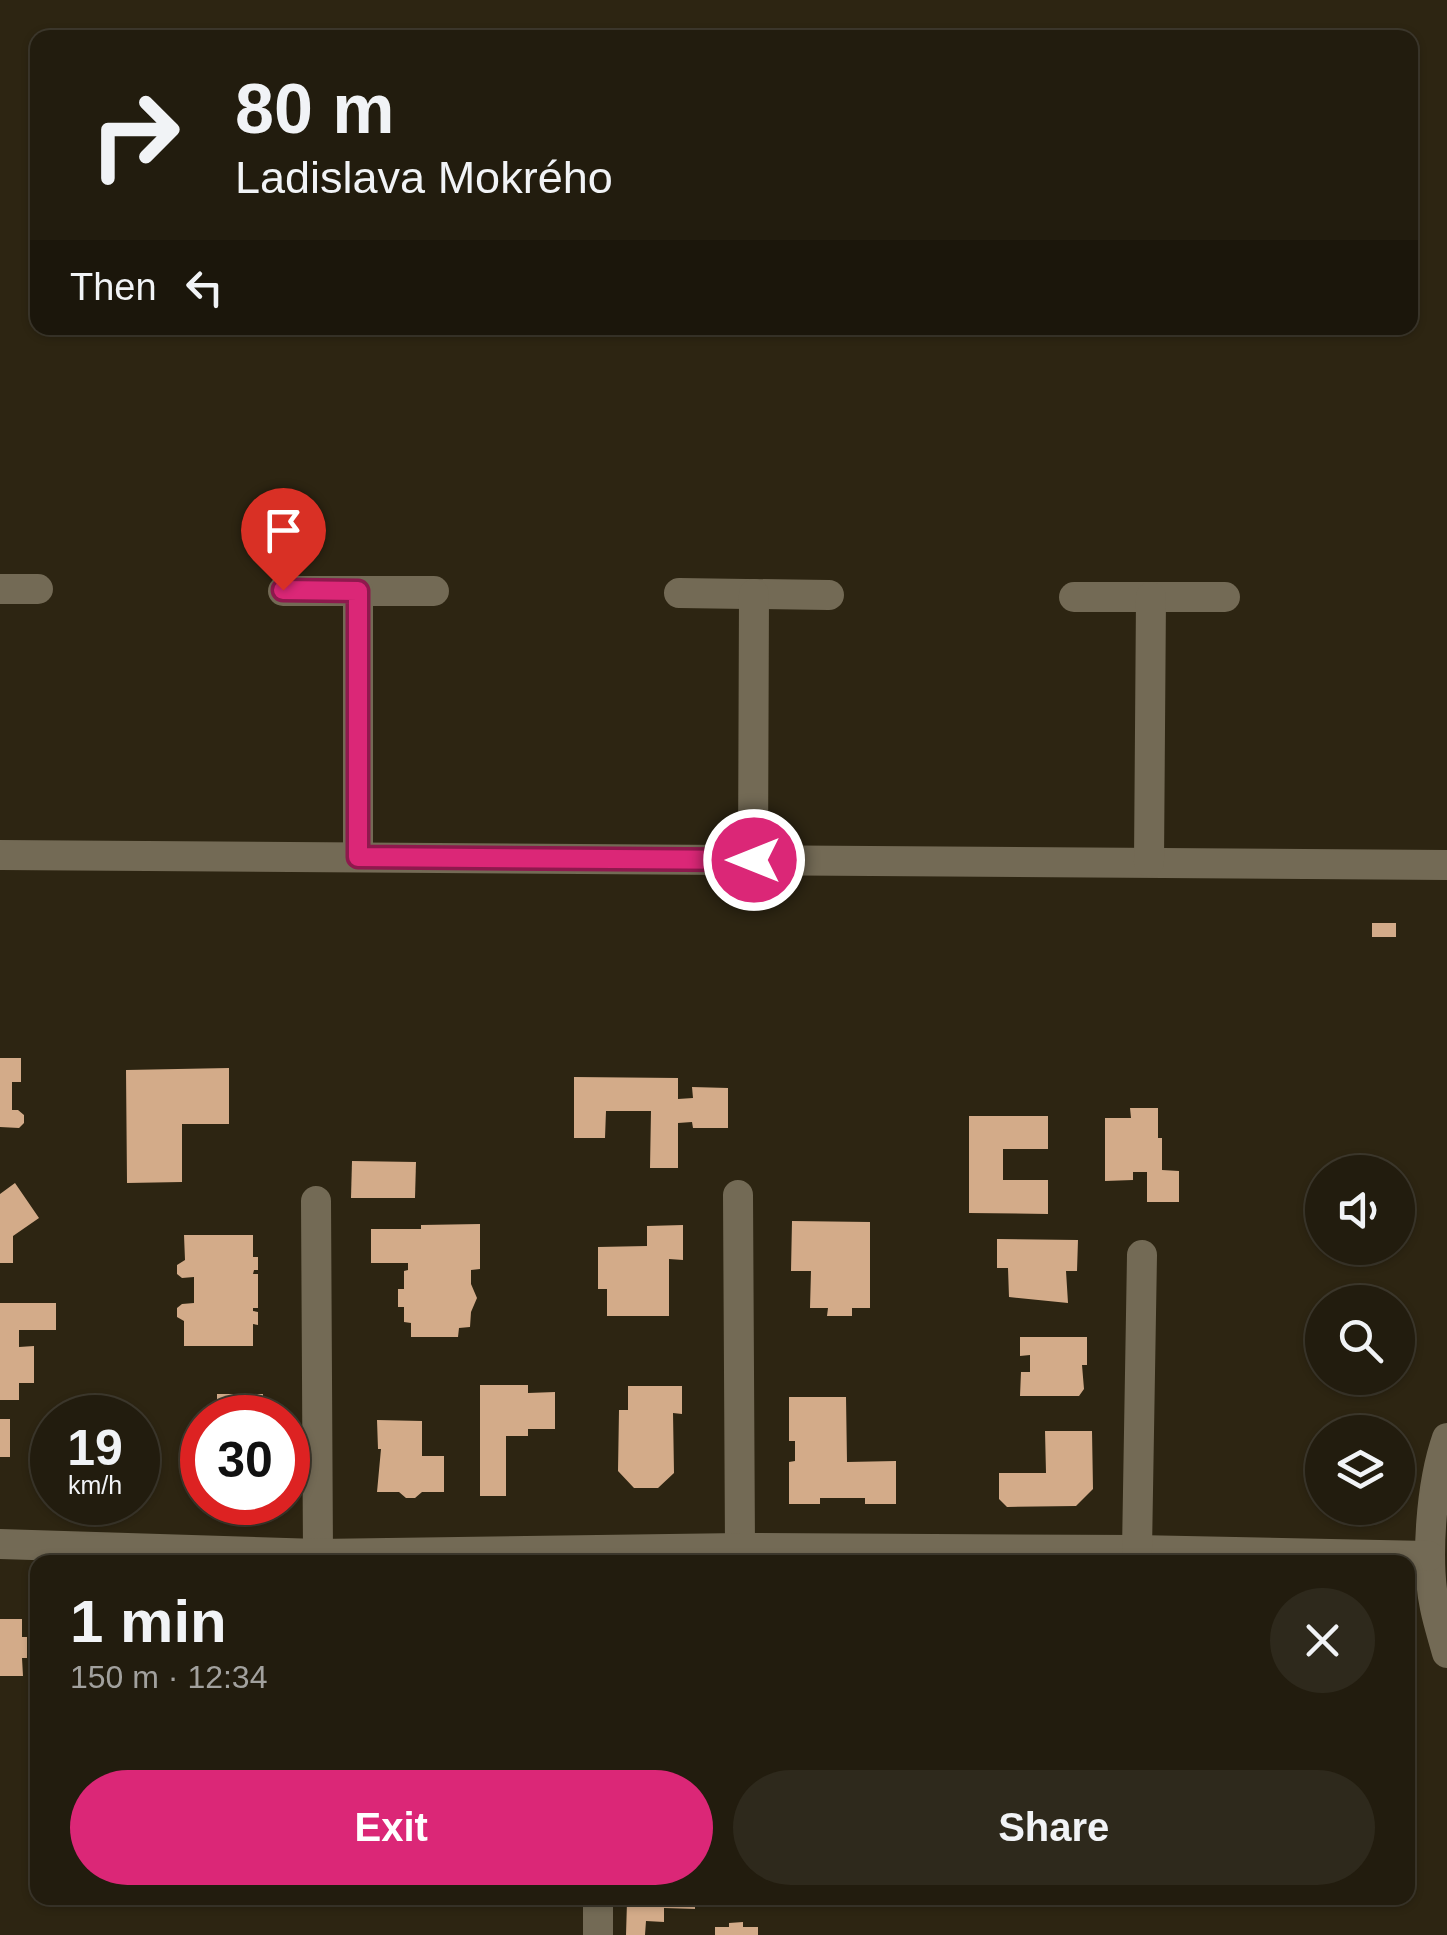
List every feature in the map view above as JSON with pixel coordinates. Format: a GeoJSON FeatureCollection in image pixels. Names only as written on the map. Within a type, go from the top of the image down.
{"type":"FeatureCollection","features":[{"type":"Feature","properties":{"kind":"street"},"geometry":{"type":"LineString","coordinates":[[0,589],[38,589]]}},
{"type":"Feature","properties":{"kind":"street"},"geometry":{"type":"LineString","coordinates":[[283,590],[434,592]]}},
{"type":"Feature","properties":{"kind":"street"},"geometry":{"type":"LineString","coordinates":[[358,591],[358,857]]}},
{"type":"Feature","properties":{"kind":"street"},"geometry":{"type":"LineString","coordinates":[[679,593],[829,595]]}},
{"type":"Feature","properties":{"kind":"street"},"geometry":{"type":"LineString","coordinates":[[754,594],[754,860]]}},
{"type":"Feature","properties":{"kind":"street"},"geometry":{"type":"LineString","coordinates":[[1074,597],[1225,598]]}},
{"type":"Feature","properties":{"kind":"street"},"geometry":{"type":"LineString","coordinates":[[1149,862],[1150,597]]}},
{"type":"Feature","properties":{"kind":"street"},"geometry":{"type":"LineString","coordinates":[[0,854],[1447,865]]}},
{"type":"Feature","properties":{"kind":"street"},"geometry":{"type":"LineString","coordinates":[[738,1195],[740,1548]]}},
{"type":"Feature","properties":{"kind":"street"},"geometry":{"type":"LineString","coordinates":[[316,1201],[318,1554]]}},
{"type":"Feature","properties":{"kind":"street"},"geometry":{"type":"LineString","coordinates":[[1137,1550],[1142,1256]]}},
{"type":"Feature","properties":{"kind":"street"},"geometry":{"type":"LineString","coordinates":[[1447,1438],[1434,1500],[1430,1556],[1434,1605],[1447,1653]]}},
{"type":"Feature","properties":{"kind":"street"},"geometry":{"type":"LineString","coordinates":[[0,1544],[318,1554],[740,1548],[1381,1555]]}},
{"type":"Feature","properties":{"kind":"street"},"geometry":{"type":"LineString","coordinates":[[1415,1556],[1430,1556]]}},
{"type":"Feature","properties":{"kind":"street"},"geometry":{"type":"LineString","coordinates":[[598,1905],[598,1935]]}},
{"type":"Feature","properties":{"kind":"building"},"geometry":{"type":"Polygon","coordinates":[[[1372,923],[1396,923],[1396,937],[1372,937],[1372,923]]]}},
{"type":"Feature","properties":{"kind":"building"},"geometry":{"type":"Polygon","coordinates":[[[0,1058],[21,1058],[21,1082],[12,1082],[12,1110],[24,1115],[19,1128],[0,1127],[0,1058]]]}},
{"type":"Feature","properties":{"kind":"building"},"geometry":{"type":"Polygon","coordinates":[[[229,1068],[229,1124],[182,1124],[182,1182],[127,1183],[126,1070],[229,1068]]]}},
{"type":"Feature","properties":{"kind":"building"},"geometry":{"type":"Polygon","coordinates":[[[574,1077],[678,1078],[678,1099],[693,1098],[692,1087],[728,1088],[728,1128],[693,1128],[692,1122],[678,1123],[678,1168],[650,1168],[651,1111],[606,1111],[605,1138],[574,1138],[574,1077]]]}},
{"type":"Feature","properties":{"kind":"building"},"geometry":{"type":"Polygon","coordinates":[[[1130,1108],[1158,1108],[1162,1170],[1179,1171],[1179,1202],[1147,1202],[1147,1172],[1133,1172],[1133,1180],[1105,1181],[1105,1118],[1131,1118],[1130,1108]]]}},
{"type":"Feature","properties":{"kind":"building"},"geometry":{"type":"Polygon","coordinates":[[[969,1116],[1048,1116],[1048,1149],[1003,1149],[1003,1180],[1048,1180],[1048,1214],[969,1213],[969,1116]]]}},
{"type":"Feature","properties":{"kind":"building"},"geometry":{"type":"Polygon","coordinates":[[[352,1161],[416,1162],[415,1198],[351,1198],[352,1161]]]}},
{"type":"Feature","properties":{"kind":"building"},"geometry":{"type":"Polygon","coordinates":[[[15,1183],[39,1218],[13,1236],[13,1263],[0,1263],[0,1194],[15,1183]]]}},
{"type":"Feature","properties":{"kind":"building"},"geometry":{"type":"Polygon","coordinates":[[[792,1221],[870,1222],[870,1308],[852,1308],[852,1316],[827,1316],[828,1308],[810,1308],[811,1271],[791,1271],[792,1221]]]}},
{"type":"Feature","properties":{"kind":"building"},"geometry":{"type":"Polygon","coordinates":[[[480,1224],[480,1269],[471,1270],[477,1298],[470,1327],[459,1328],[458,1337],[411,1337],[411,1323],[404,1322],[404,1307],[398,1307],[398,1289],[404,1289],[408,1263],[371,1263],[371,1229],[480,1224]]]}},
{"type":"Feature","properties":{"kind":"building"},"geometry":{"type":"Polygon","coordinates":[[[683,1225],[683,1260],[669,1259],[669,1316],[607,1316],[607,1289],[598,1289],[598,1247],[647,1246],[647,1226],[683,1225]]]}},
{"type":"Feature","properties":{"kind":"building"},"geometry":{"type":"Polygon","coordinates":[[[184,1235],[253,1235],[253,1257],[258,1257],[258,1270],[253,1274],[258,1274],[258,1308],[253,1311],[258,1312],[258,1325],[253,1324],[253,1346],[184,1346],[184,1321],[177,1317],[177,1308],[194,1303],[194,1277],[182,1278],[177,1274],[177,1265],[185,1260],[184,1235]]]}},
{"type":"Feature","properties":{"kind":"building"},"geometry":{"type":"Polygon","coordinates":[[[997,1239],[1078,1240],[1077,1271],[1066,1271],[1068,1303],[1009,1297],[1008,1268],[997,1268],[997,1239]]]}},
{"type":"Feature","properties":{"kind":"building"},"geometry":{"type":"Polygon","coordinates":[[[0,1303],[56,1303],[56,1330],[19,1330],[19,1347],[34,1346],[34,1383],[19,1383],[19,1400],[0,1400],[0,1303]]]}},
{"type":"Feature","properties":{"kind":"building"},"geometry":{"type":"Polygon","coordinates":[[[1020,1337],[1087,1337],[1087,1365],[1082,1365],[1084,1389],[1079,1396],[1020,1396],[1021,1372],[1030,1372],[1030,1355],[1020,1356],[1020,1337]]]}},
{"type":"Feature","properties":{"kind":"building"},"geometry":{"type":"Polygon","coordinates":[[[480,1385],[528,1385],[528,1393],[555,1392],[555,1429],[528,1429],[528,1436],[506,1436],[506,1496],[480,1496],[480,1385]]]}},
{"type":"Feature","properties":{"kind":"building"},"geometry":{"type":"Polygon","coordinates":[[[628,1386],[682,1386],[682,1414],[673,1413],[674,1473],[658,1488],[634,1488],[618,1471],[619,1410],[628,1410],[628,1386]]]}},
{"type":"Feature","properties":{"kind":"building"},"geometry":{"type":"Polygon","coordinates":[[[789,1397],[846,1397],[847,1462],[896,1461],[896,1504],[865,1504],[865,1498],[820,1498],[820,1504],[789,1504],[789,1462],[795,1461],[795,1441],[789,1441],[789,1397]]]}},
{"type":"Feature","properties":{"kind":"building"},"geometry":{"type":"Polygon","coordinates":[[[0,1419],[10,1419],[10,1457],[0,1457],[0,1419]]]}},
{"type":"Feature","properties":{"kind":"building"},"geometry":{"type":"Polygon","coordinates":[[[377,1420],[422,1421],[422,1456],[444,1456],[444,1492],[422,1492],[415,1498],[406,1498],[399,1492],[377,1492],[381,1449],[377,1420]]]}},
{"type":"Feature","properties":{"kind":"building"},"geometry":{"type":"Polygon","coordinates":[[[1045,1431],[1092,1431],[1093,1489],[1076,1506],[1007,1507],[999,1499],[999,1473],[1046,1473],[1045,1431]]]}},
{"type":"Feature","properties":{"kind":"building"},"geometry":{"type":"Polygon","coordinates":[[[0,1619],[22,1619],[22,1637],[27,1637],[23,1676],[0,1676],[0,1619]]]}},
{"type":"Feature","properties":{"kind":"building"},"geometry":{"type":"Polygon","coordinates":[[[627,1905],[695,1905],[695,1909],[664,1908],[664,1922],[646,1921],[645,1935],[626,1935],[627,1905]]]}},
{"type":"Feature","properties":{"kind":"building"},"geometry":{"type":"Polygon","coordinates":[[[743,1922],[743,1927],[758,1927],[758,1935],[715,1935],[715,1927],[743,1922]]]}},
{"type":"Feature","properties":{"kind":"route"},"geometry":{"type":"LineString","coordinates":[[283,590],[358,591],[358,857],[754,860]]}}]}
